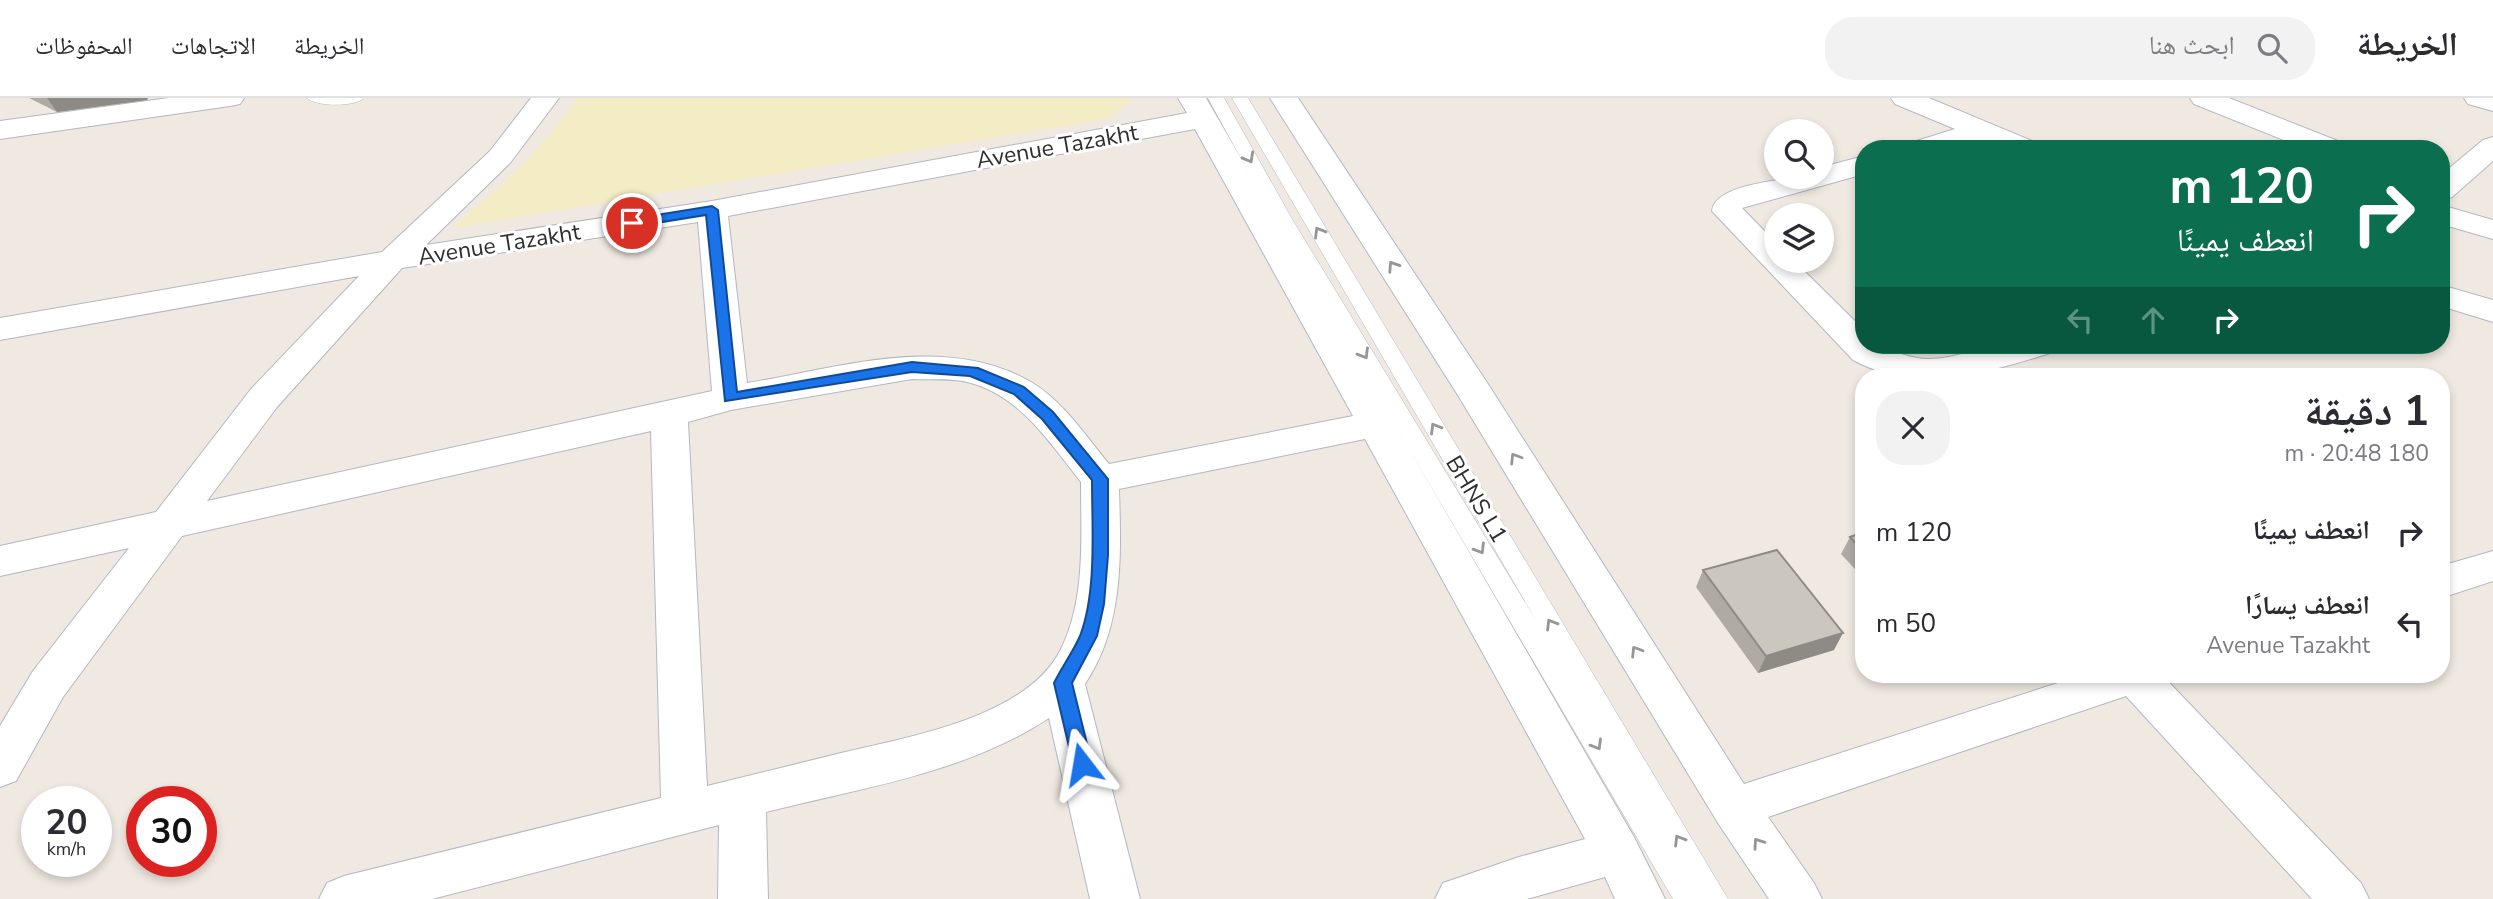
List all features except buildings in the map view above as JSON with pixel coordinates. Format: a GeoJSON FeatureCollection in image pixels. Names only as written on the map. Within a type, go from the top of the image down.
{"type":"FeatureCollection","features":[{"type":"Feature","properties":{"kind":"street"},"geometry":{"type":"LineString","coordinates":[[0,130],[230,98]]}},
{"type":"Feature","properties":{"kind":"street"},"geometry":{"type":"LineString","coordinates":[[0,767],[48,684],[264,397],[392,260],[500,157],[545,98]]}},
{"type":"Feature","properties":{"kind":"street"},"geometry":{"type":"LineString","coordinates":[[1905,98],[2004,140]]}},
{"type":"Feature","properties":{"kind":"street"},"geometry":{"type":"LineString","coordinates":[[2204,98],[2310,140]]}},
{"type":"Feature","properties":{"kind":"street"},"geometry":{"type":"LineString","coordinates":[[2478,98],[2493,103]]}},
{"type":"Feature","properties":{"kind":"street"},"geometry":{"type":"LineString","coordinates":[[1295,99],[1734,808],[1797,899]]}},
{"type":"Feature","properties":{"kind":"street"},"geometry":{"type":"LineString","coordinates":[[1204,105],[1373,425],[1617,852],[1640,899]]}},
{"type":"Feature","properties":{"kind":"street","name":"Avenue Tazakht"},"geometry":{"type":"LineString","coordinates":[[0,328],[392,260],[712,210],[1204,105]]}},
{"type":"Feature","properties":{"kind":"street"},"geometry":{"type":"LineString","coordinates":[[1950,140],[1981,131]]}},
{"type":"Feature","properties":{"kind":"street"},"geometry":{"type":"LineString","coordinates":[[2450,183],[2493,146]]}},
{"type":"Feature","properties":{"kind":"street"},"geometry":{"type":"LineString","coordinates":[[1855,167],[1732,201],[1727,206],[1727,211],[1855,342]]}},
{"type":"Feature","properties":{"kind":"street"},"geometry":{"type":"LineString","coordinates":[[712,210],[731,398]]}},
{"type":"Feature","properties":{"kind":"street"},"geometry":{"type":"LineString","coordinates":[[2450,217],[2493,230]]}},
{"type":"Feature","properties":{"kind":"street"},"geometry":{"type":"LineString","coordinates":[[2450,298],[2493,311]]}},
{"type":"Feature","properties":{"kind":"street"},"geometry":{"type":"LineString","coordinates":[[1868,354],[1881,363],[1900,368]]}},
{"type":"Feature","properties":{"kind":"street"},"geometry":{"type":"LineString","coordinates":[[1959,368],[2007,354]]}},
{"type":"Feature","properties":{"kind":"street"},"geometry":{"type":"LineString","coordinates":[[0,561],[669,415],[731,398],[912,367],[973,371],[1019,391],[1048,415],[1100,479],[1100,555],[1095,604],[1088,636],[1063,683],[1011,720],[956,744],[344,899]]}},
{"type":"Feature","properties":{"kind":"street"},"geometry":{"type":"LineString","coordinates":[[669,415],[685,812]]}},
{"type":"Feature","properties":{"kind":"street"},"geometry":{"type":"LineString","coordinates":[[1100,479],[1373,425]]}},
{"type":"Feature","properties":{"kind":"street"},"geometry":{"type":"LineString","coordinates":[[2450,579],[2493,566]]}},
{"type":"Feature","properties":{"kind":"street"},"geometry":{"type":"LineString","coordinates":[[1063,683],[1115,899]]}},
{"type":"Feature","properties":{"kind":"street"},"geometry":{"type":"LineString","coordinates":[[1734,808],[2113,683]]}},
{"type":"Feature","properties":{"kind":"street"},"geometry":{"type":"LineString","coordinates":[[2144,683],[2344,899]]}},
{"type":"Feature","properties":{"kind":"street"},"geometry":{"type":"LineString","coordinates":[[743,799],[743,899]]}},
{"type":"Feature","properties":{"kind":"street"},"geometry":{"type":"LineString","coordinates":[[1460,899],[1519,878],[1617,852]]}},
{"type":"Feature","properties":{"kind":"lane"},"geometry":{"type":"LineString","coordinates":[[315,98],[356,98]]}},
{"type":"Feature","properties":{"kind":"lane","name":"BHNS L1"},"geometry":{"type":"LineString","coordinates":[[1240,98],[1714,899]]}},
{"type":"Feature","properties":{"kind":"lane","name":"BHNS L1"},"geometry":{"type":"LineString","coordinates":[[1204,105],[1290,230],[1689,899]]}},
{"type":"Feature","properties":{"kind":"sand"},"geometry":{"type":"Polygon","coordinates":[[[577,98],[1133,99],[1107,119],[452,228],[535,151],[577,98]]]}},
{"type":"Feature","properties":{"kind":"route"},"geometry":{"type":"LineString","coordinates":[[632,223],[712,210],[731,398],[912,367],[973,371],[1019,391],[1048,415],[1100,479],[1100,555],[1095,604],[1088,636],[1063,683],[1082,764]]}}]}
